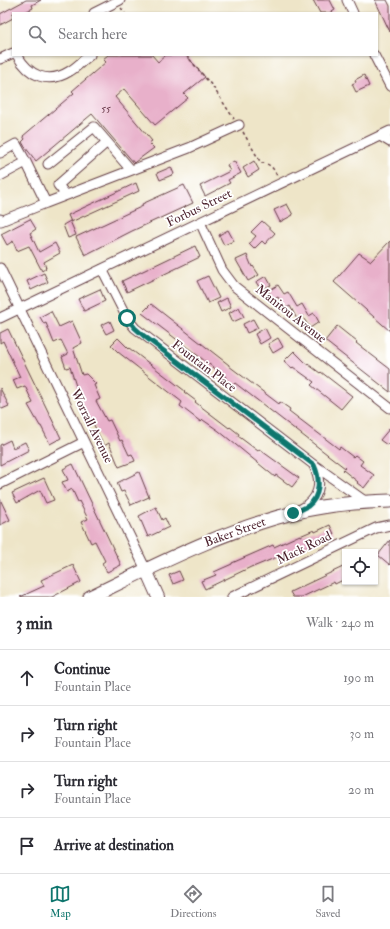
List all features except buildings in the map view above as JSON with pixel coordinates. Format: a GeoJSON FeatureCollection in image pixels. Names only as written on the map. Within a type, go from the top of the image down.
{"type":"FeatureCollection","features":[{"type":"Feature","properties":{"kind":"highway","name":"Baker Street"},"geometry":{"type":"LineString","coordinates":[[90,597],[229,532],[293,513],[329,506],[390,501]]}},
{"type":"Feature","properties":{"kind":"main road","name":"Worrall Avenue"},"geometry":{"type":"LineString","coordinates":[[146,570],[158,597]]}},
{"type":"Feature","properties":{"kind":"street"},"geometry":{"type":"LineString","coordinates":[[97,12],[120,0]]}},
{"type":"Feature","properties":{"kind":"street"},"geometry":{"type":"LineString","coordinates":[[347,0],[353,12]]}},
{"type":"Feature","properties":{"kind":"street"},"geometry":{"type":"LineString","coordinates":[[0,60],[12,54]]}},
{"type":"Feature","properties":{"kind":"street"},"geometry":{"type":"LineString","coordinates":[[18,56],[23,65],[31,73],[42,77],[55,77],[69,72],[89,56]]}},
{"type":"Feature","properties":{"kind":"street"},"geometry":{"type":"LineString","coordinates":[[375,56],[390,86]]}},
{"type":"Feature","properties":{"kind":"street"},"geometry":{"type":"LineString","coordinates":[[0,220],[189,148],[239,126]]}},
{"type":"Feature","properties":{"kind":"street"},"geometry":{"type":"LineString","coordinates":[[48,164],[94,127],[131,170]]}},
{"type":"Feature","properties":{"kind":"street","name":"Forbus Street"},"geometry":{"type":"LineString","coordinates":[[0,318],[390,131]]}},
{"type":"Feature","properties":{"kind":"street"},"geometry":{"type":"LineString","coordinates":[[380,136],[390,142]]}},
{"type":"Feature","properties":{"kind":"street"},"geometry":{"type":"LineString","coordinates":[[66,195],[58,185],[107,142]]}},
{"type":"Feature","properties":{"kind":"street"},"geometry":{"type":"LineString","coordinates":[[0,153],[16,144],[46,203]]}},
{"type":"Feature","properties":{"kind":"street"},"geometry":{"type":"LineString","coordinates":[[0,176],[26,162]]}},
{"type":"Feature","properties":{"kind":"street","name":"Manitou Avenue"},"geometry":{"type":"LineString","coordinates":[[200,222],[222,270],[234,286],[390,408]]}},
{"type":"Feature","properties":{"kind":"street","name":"Worrall Avenue"},"geometry":{"type":"LineString","coordinates":[[0,268],[146,570]]}},
{"type":"Feature","properties":{"kind":"street","name":"Fountain Place"},"geometry":{"type":"LineString","coordinates":[[102,269],[127,318],[135,328],[314,465],[366,502]]}},
{"type":"Feature","properties":{"kind":"street"},"geometry":{"type":"LineString","coordinates":[[0,484],[84,442]]}},
{"type":"Feature","properties":{"kind":"street"},"geometry":{"type":"LineString","coordinates":[[293,513],[308,505],[316,497],[319,486],[318,474],[314,465]]}},
{"type":"Feature","properties":{"kind":"street","name":"Mack Road"},"geometry":{"type":"LineString","coordinates":[[232,597],[376,528],[389,525]]}},
{"type":"Feature","properties":{"kind":"route"},"geometry":{"type":"LineString","coordinates":[[127,318],[144,336],[314,465],[318,474],[319,486],[316,497],[308,505],[293,513]]}}]}
